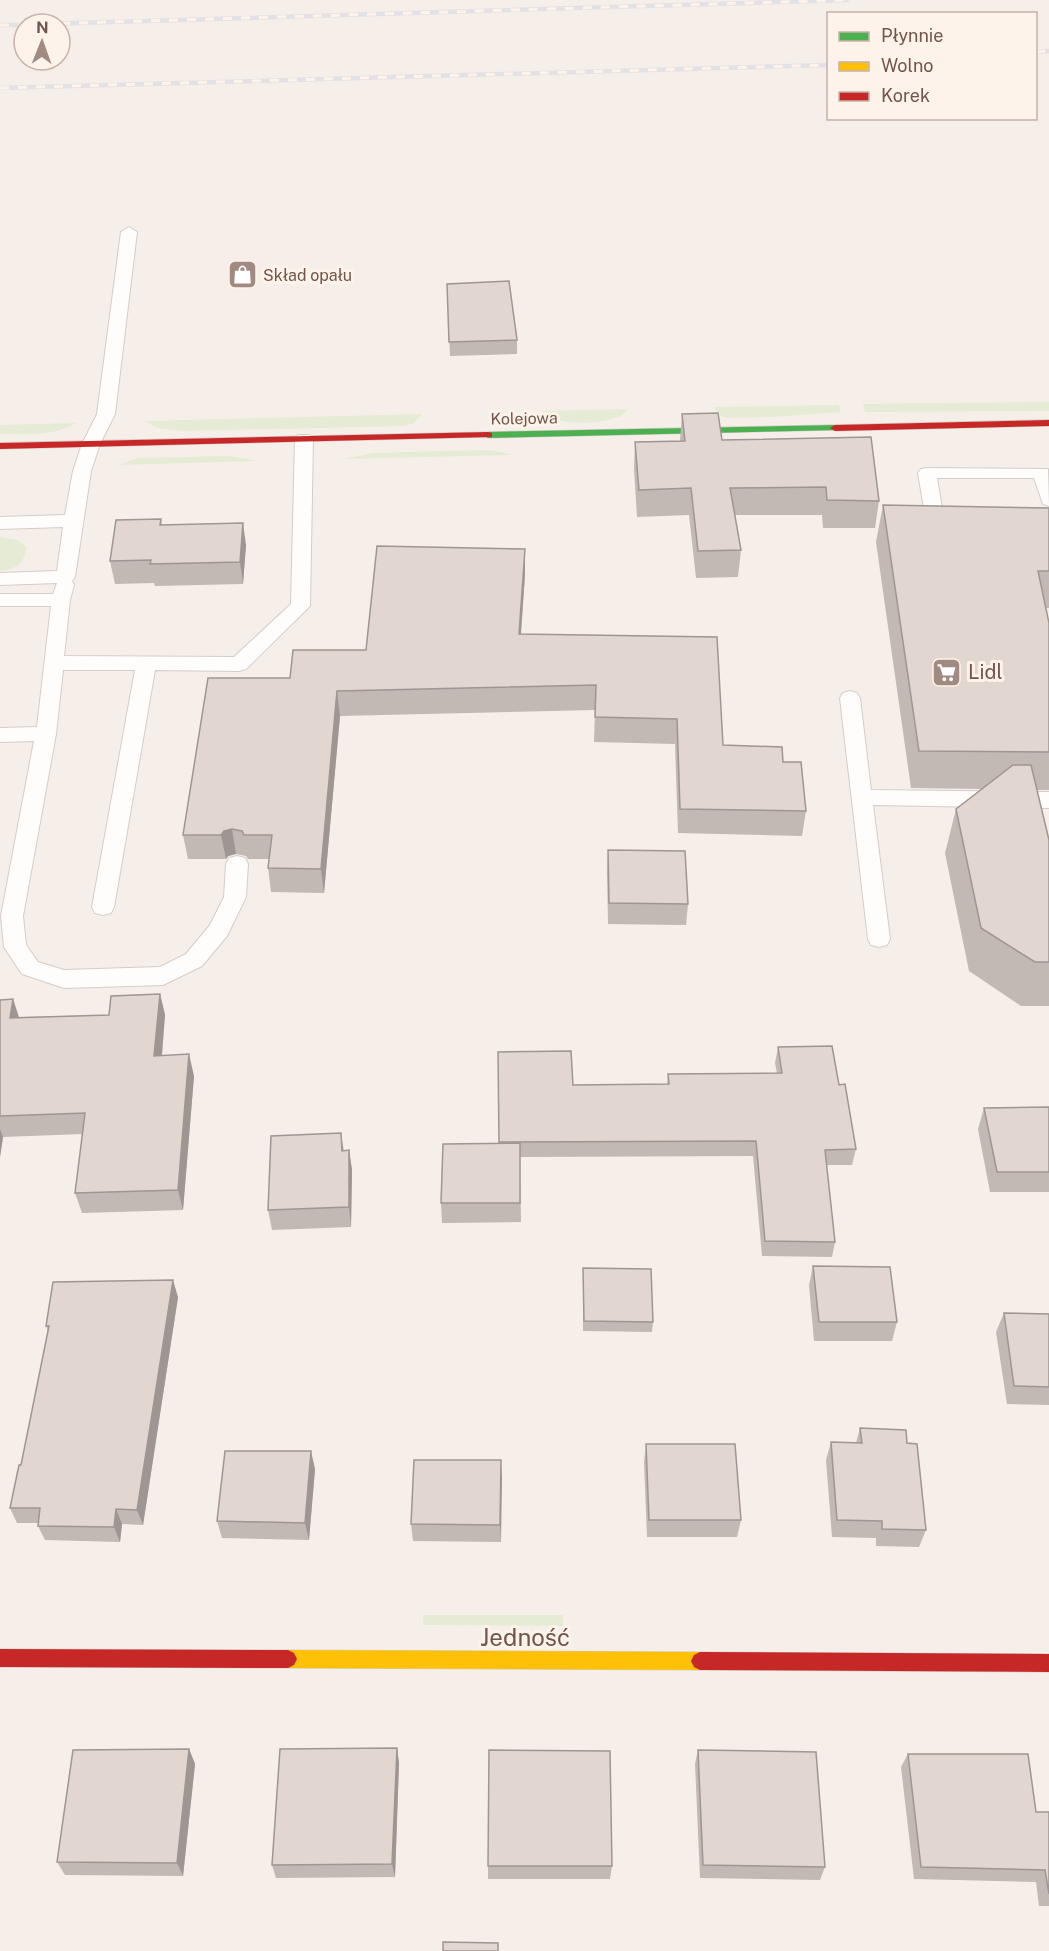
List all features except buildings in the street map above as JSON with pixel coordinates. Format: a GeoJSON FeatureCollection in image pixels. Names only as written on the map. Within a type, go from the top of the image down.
{"type":"FeatureCollection","features":[{"type":"Feature","properties":{"kind":"street","name":"Kolejowa"},"geometry":{"type":"LineString","coordinates":[[0,446],[1049,423]]}},
{"type":"Feature","properties":{"kind":"street","name":"Jedność"},"geometry":{"type":"LineString","coordinates":[[0,1658],[1049,1663]]}},
{"type":"Feature","properties":{"kind":"lane"},"geometry":{"type":"LineString","coordinates":[[129,232],[106,414],[81,471],[73,521],[61,600],[46,734],[12,916],[15,947],[30,968],[64,979],[164,976],[194,960],[219,930],[235,897],[237,864]]}},
{"type":"Feature","properties":{"kind":"lane"},"geometry":{"type":"LineString","coordinates":[[54,663],[239,664],[300,606],[304,439]]}},
{"type":"Feature","properties":{"kind":"lane"},"geometry":{"type":"LineString","coordinates":[[958,526],[936,526],[927,473],[1042,473],[1049,500]]}},
{"type":"Feature","properties":{"kind":"lane"},"geometry":{"type":"LineString","coordinates":[[0,523],[73,521]]}},
{"type":"Feature","properties":{"kind":"lane"},"geometry":{"type":"LineString","coordinates":[[0,579],[66,578]]}},
{"type":"Feature","properties":{"kind":"lane"},"geometry":{"type":"LineString","coordinates":[[0,600],[61,600]]}},
{"type":"Feature","properties":{"kind":"lane"},"geometry":{"type":"LineString","coordinates":[[103,907],[146,663]]}},
{"type":"Feature","properties":{"kind":"lane"},"geometry":{"type":"LineString","coordinates":[[850,698],[879,939]]}},
{"type":"Feature","properties":{"kind":"lane"},"geometry":{"type":"LineString","coordinates":[[0,735],[46,734]]}},
{"type":"Feature","properties":{"kind":"lane"},"geometry":{"type":"LineString","coordinates":[[862,797],[1049,800]]}},
{"type":"Feature","properties":{"kind":"green space"},"geometry":{"type":"Polygon","coordinates":[[[1049,402],[1049,411],[865,412],[863,404],[1049,402]]]}},
{"type":"Feature","properties":{"kind":"green space"},"geometry":{"type":"Polygon","coordinates":[[[839,405],[841,412],[726,418],[720,416],[714,407],[839,405]]]}},
{"type":"Feature","properties":{"kind":"green space"},"geometry":{"type":"Polygon","coordinates":[[[628,409],[622,415],[612,419],[586,423],[559,420],[543,411],[628,409]]]}},
{"type":"Feature","properties":{"kind":"green space"},"geometry":{"type":"Polygon","coordinates":[[[422,414],[414,423],[405,426],[182,431],[158,428],[144,421],[422,414]]]}},
{"type":"Feature","properties":{"kind":"green space"},"geometry":{"type":"Polygon","coordinates":[[[76,423],[49,433],[0,434],[0,425],[76,423]]]}},
{"type":"Feature","properties":{"kind":"green space"},"geometry":{"type":"Polygon","coordinates":[[[483,450],[511,455],[344,459],[373,453],[483,450]]]}},
{"type":"Feature","properties":{"kind":"green space"},"geometry":{"type":"Polygon","coordinates":[[[228,456],[257,461],[119,465],[138,458],[228,456]]]}},
{"type":"Feature","properties":{"kind":"green space"},"geometry":{"type":"Polygon","coordinates":[[[0,537],[18,540],[26,547],[24,558],[19,565],[0,571],[0,537]]]}},
{"type":"Feature","properties":{"kind":"green space"},"geometry":{"type":"Polygon","coordinates":[[[423,1615],[563,1615],[563,1626],[423,1625],[423,1615]]]}},
{"type":"Feature","properties":{"kind":"railway"},"geometry":{"type":"LineString","coordinates":[[72,23],[847,0]]}},
{"type":"Feature","properties":{"kind":"railway"},"geometry":{"type":"LineString","coordinates":[[0,25],[12,25]]}},
{"type":"Feature","properties":{"kind":"railway"},"geometry":{"type":"LineString","coordinates":[[1037,52],[1049,51]]}},
{"type":"Feature","properties":{"kind":"railway"},"geometry":{"type":"LineString","coordinates":[[0,88],[827,65]]}},
{"type":"Feature","properties":{"kind":"traffic: fast"},"geometry":{"type":"LineString","coordinates":[[488,435],[835,428]]}},
{"type":"Feature","properties":{"kind":"traffic: slow"},"geometry":{"type":"LineString","coordinates":[[288,1659],[700,1661]]}},
{"type":"Feature","properties":{"kind":"traffic: jam"},"geometry":{"type":"LineString","coordinates":[[835,428],[1049,423]]}},
{"type":"Feature","properties":{"kind":"traffic: jam"},"geometry":{"type":"LineString","coordinates":[[0,446],[488,435]]}},
{"type":"Feature","properties":{"kind":"traffic: jam"},"geometry":{"type":"LineString","coordinates":[[0,1658],[288,1659]]}},
{"type":"Feature","properties":{"kind":"traffic: jam"},"geometry":{"type":"LineString","coordinates":[[700,1661],[1049,1663]]}},
{"type":"Feature","properties":{"kind":"place","name":"Skład opału"},"geometry":{"type":"Point","coordinates":[242,275]}},
{"type":"Feature","properties":{"kind":"place","name":"Lidl"},"geometry":{"type":"Point","coordinates":[947,672]}}]}
